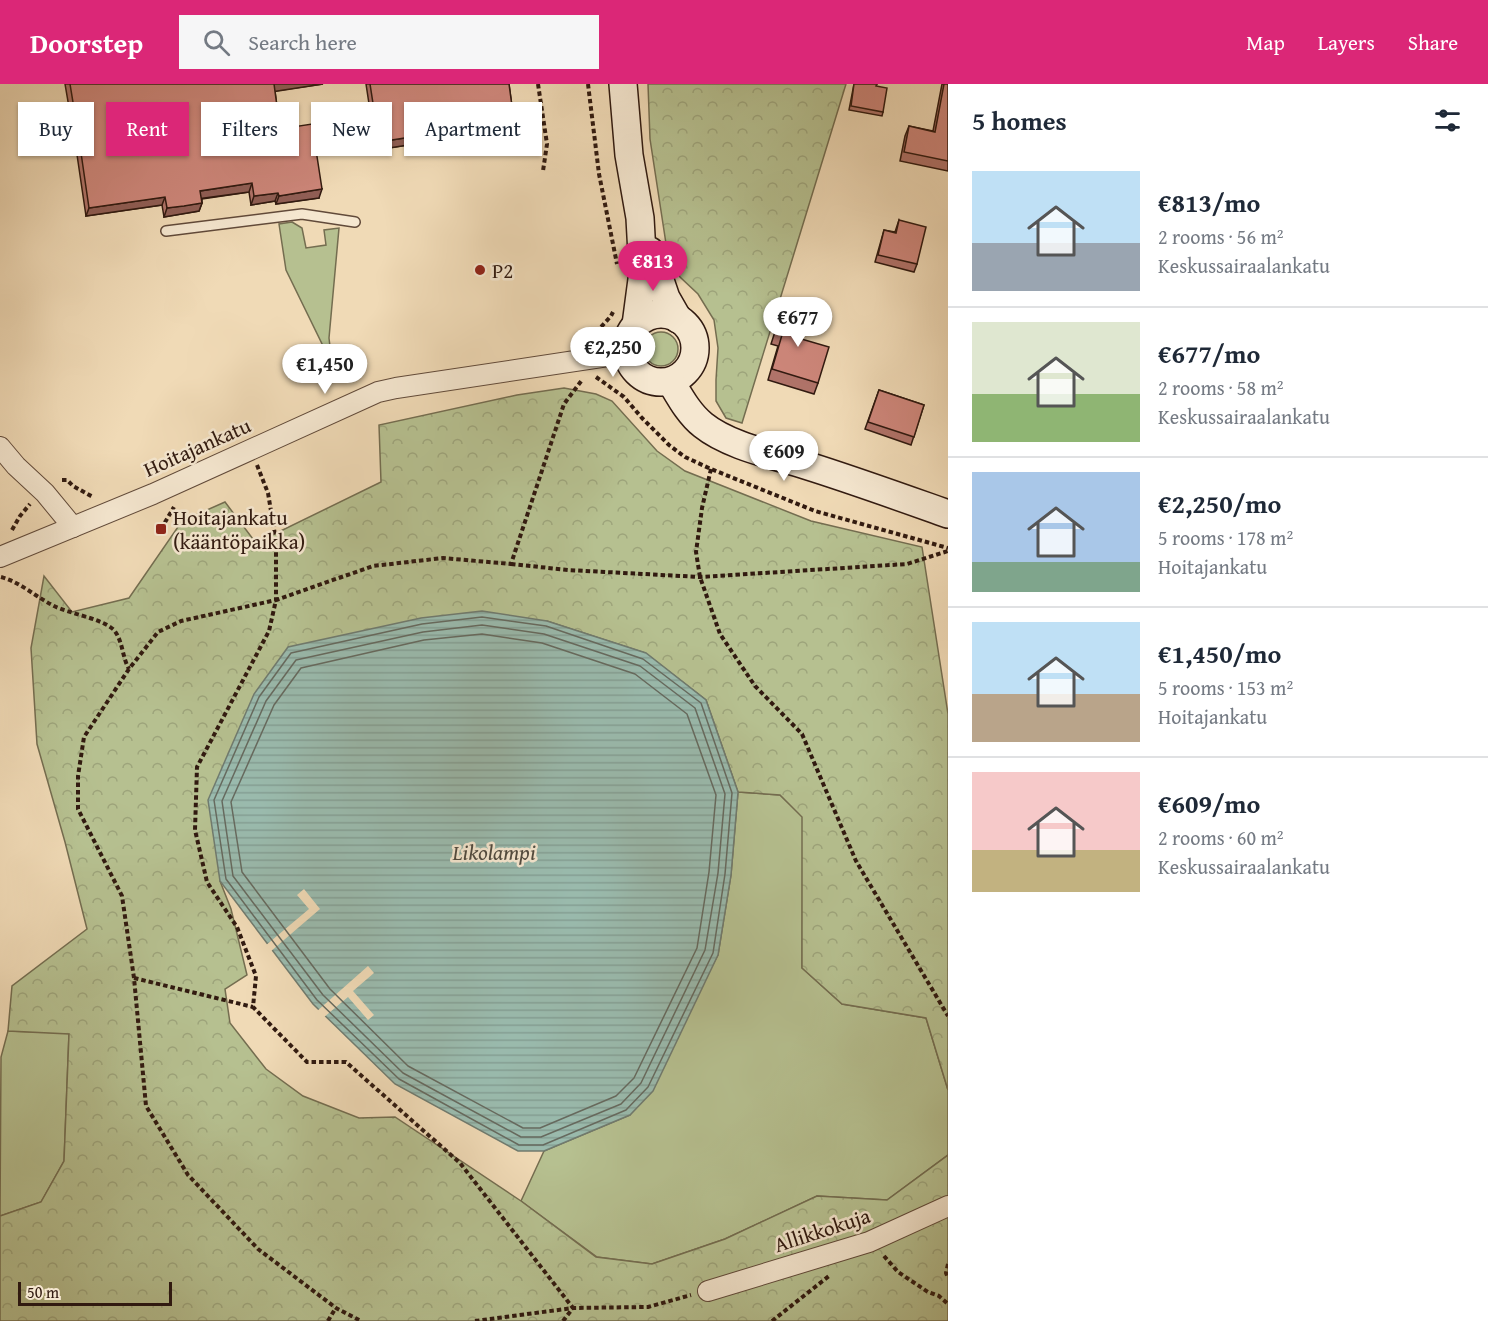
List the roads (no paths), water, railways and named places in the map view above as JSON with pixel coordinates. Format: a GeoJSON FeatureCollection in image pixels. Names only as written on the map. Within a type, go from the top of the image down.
{"type":"FeatureCollection","features":[{"type":"Feature","properties":{"kind":"street"},"geometry":{"type":"LineString","coordinates":[[623,84],[629,155],[640,218],[643,272],[636,325]]}},
{"type":"Feature","properties":{"kind":"street"},"geometry":{"type":"LineString","coordinates":[[640,218],[666,298],[678,319]]}},
{"type":"Feature","properties":{"kind":"street"},"geometry":{"type":"LineString","coordinates":[[656,315],[668,315],[678,319],[687,326],[696,347],[689,369],[671,381],[659,383],[638,374],[627,353],[627,343],[636,325],[645,318],[656,315]]}},
{"type":"Feature","properties":{"kind":"street","name":"Hoitajankatu"},"geometry":{"type":"LineString","coordinates":[[0,557],[153,494],[378,392],[627,353]]}},
{"type":"Feature","properties":{"kind":"street"},"geometry":{"type":"LineString","coordinates":[[671,381],[686,407],[703,425],[716,434],[738,444],[948,514]]}},
{"type":"Feature","properties":{"kind":"street"},"geometry":{"type":"LineString","coordinates":[[0,447],[16,466],[45,493],[73,527]]}},
{"type":"Feature","properties":{"kind":"street","name":"Allikkokuja"},"geometry":{"type":"LineString","coordinates":[[708,1291],[869,1242],[948,1206]]}},
{"type":"Feature","properties":{"kind":"lane"},"geometry":{"type":"LineString","coordinates":[[166,231],[302,214],[355,222]]}},
{"type":"Feature","properties":{"kind":"water","name":"Likolampi"},"geometry":{"type":"Polygon","coordinates":[[[482,611],[547,621],[646,653],[706,700],[738,792],[731,875],[718,955],[653,1091],[630,1115],[544,1151],[518,1151],[395,1084],[313,1004],[220,881],[208,800],[254,694],[288,647],[421,618],[482,611]]]}},
{"type":"Feature","properties":{"kind":"place","name":"P2"},"geometry":{"type":"Point","coordinates":[480,270]}},
{"type":"Feature","properties":{"kind":"place","name":"Hoitajankatu (kääntöpaikka)"},"geometry":{"type":"Point","coordinates":[161,529]}}]}
